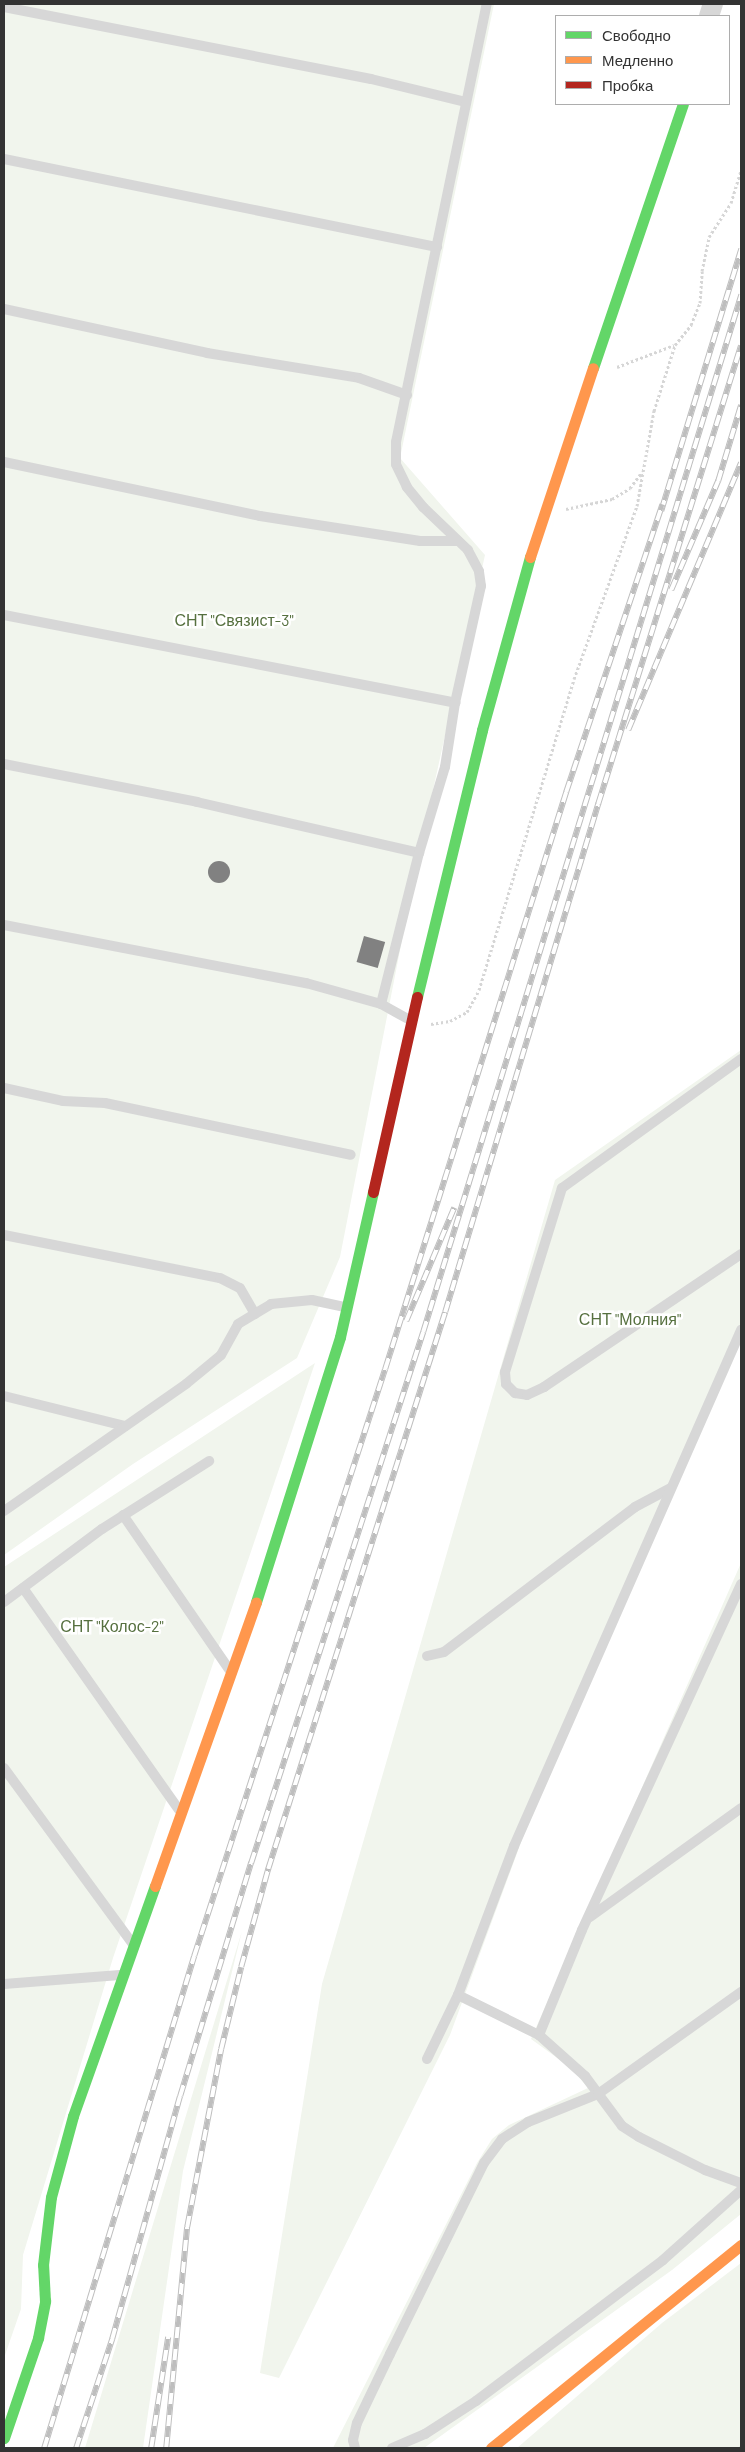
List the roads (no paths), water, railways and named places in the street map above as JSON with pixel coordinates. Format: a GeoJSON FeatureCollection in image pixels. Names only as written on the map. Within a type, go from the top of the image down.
{"type":"FeatureCollection","features":[{"type":"Feature","properties":{"kind":"street"},"geometry":{"type":"LineString","coordinates":[[4,2438],[38,2338],[45,2301],[43,2266],[54,2188],[73,2116],[272,1554],[347,1307],[411,1020],[482,730],[540,518],[639,239],[683,105]]}},
{"type":"Feature","properties":{"kind":"street"},"geometry":{"type":"LineString","coordinates":[[490,2448],[741,2245]]}},
{"type":"Feature","properties":{"kind":"lane"},"geometry":{"type":"LineString","coordinates":[[381,1004],[419,853],[446,767],[455,703],[481,586],[479,571],[468,550],[423,507],[407,487],[396,464],[396,442],[465,102],[487,4]]}},
{"type":"Feature","properties":{"kind":"lane"},"geometry":{"type":"LineString","coordinates":[[4,8],[371,79],[465,102]]}},
{"type":"Feature","properties":{"kind":"lane"},"geometry":{"type":"LineString","coordinates":[[4,159],[437,247]]}},
{"type":"Feature","properties":{"kind":"lane"},"geometry":{"type":"LineString","coordinates":[[4,309],[207,353],[360,378],[407,395]]}},
{"type":"Feature","properties":{"kind":"lane"},"geometry":{"type":"LineString","coordinates":[[4,462],[260,516],[420,541],[458,541]]}},
{"type":"Feature","properties":{"kind":"lane"},"geometry":{"type":"LineString","coordinates":[[4,615],[455,703]]}},
{"type":"Feature","properties":{"kind":"lane"},"geometry":{"type":"LineString","coordinates":[[4,764],[197,802],[419,853]]}},
{"type":"Feature","properties":{"kind":"lane"},"geometry":{"type":"LineString","coordinates":[[4,925],[306,983],[381,1004],[411,1020]]}},
{"type":"Feature","properties":{"kind":"lane"},"geometry":{"type":"LineString","coordinates":[[741,1059],[562,1188],[505,1372],[506,1384],[515,1393],[527,1395],[544,1387],[741,1254]]}},
{"type":"Feature","properties":{"kind":"lane"},"geometry":{"type":"LineString","coordinates":[[4,1088],[63,1101],[105,1103],[351,1155]]}},
{"type":"Feature","properties":{"kind":"lane"},"geometry":{"type":"LineString","coordinates":[[4,1235],[220,1278],[240,1288],[255,1314]]}},
{"type":"Feature","properties":{"kind":"lane"},"geometry":{"type":"LineString","coordinates":[[4,1510],[125,1426],[221,1355],[238,1324],[271,1304],[312,1300],[347,1307]]}},
{"type":"Feature","properties":{"kind":"lane"},"geometry":{"type":"LineString","coordinates":[[427,2059],[458,1995],[514,1846],[741,1330]]}},
{"type":"Feature","properties":{"kind":"lane"},"geometry":{"type":"LineString","coordinates":[[4,1396],[125,1426]]}},
{"type":"Feature","properties":{"kind":"lane"},"geometry":{"type":"LineString","coordinates":[[4,1602],[123,1515],[208,1461]]}},
{"type":"Feature","properties":{"kind":"lane"},"geometry":{"type":"LineString","coordinates":[[427,1656],[444,1652],[635,1507],[670,1488]]}},
{"type":"Feature","properties":{"kind":"lane"},"geometry":{"type":"LineString","coordinates":[[123,1515],[230,1672]]}},
{"type":"Feature","properties":{"kind":"lane"},"geometry":{"type":"LineString","coordinates":[[539,2035],[588,1918],[741,1584]]}},
{"type":"Feature","properties":{"kind":"lane"},"geometry":{"type":"LineString","coordinates":[[23,1588],[181,1812]]}},
{"type":"Feature","properties":{"kind":"lane"},"geometry":{"type":"LineString","coordinates":[[4,1768],[134,1946]]}},
{"type":"Feature","properties":{"kind":"lane"},"geometry":{"type":"LineString","coordinates":[[588,1918],[741,1808]]}},
{"type":"Feature","properties":{"kind":"lane"},"geometry":{"type":"LineString","coordinates":[[4,1984],[123,1975]]}},
{"type":"Feature","properties":{"kind":"lane"},"geometry":{"type":"LineString","coordinates":[[355,2448],[353,2440],[358,2423],[484,2163],[508,2133],[598,2094],[741,1992]]}},
{"type":"Feature","properties":{"kind":"lane"},"geometry":{"type":"LineString","coordinates":[[458,1995],[539,2035],[585,2076],[622,2126],[639,2137],[705,2170],[741,2183]]}},
{"type":"Feature","properties":{"kind":"lane"},"geometry":{"type":"LineString","coordinates":[[392,2448],[425,2434],[476,2401],[664,2260],[741,2190]]}},
{"type":"Feature","properties":{"kind":"railway"},"geometry":{"type":"LineString","coordinates":[[661,511],[741,249]]}},
{"type":"Feature","properties":{"kind":"railway"},"geometry":{"type":"LineString","coordinates":[[76,2448],[112,2339],[180,2096],[251,1863],[423,1332],[741,295]]}},
{"type":"Feature","properties":{"kind":"railway"},"geometry":{"type":"LineString","coordinates":[[166,2448],[187,2227],[221,2049],[241,1967],[268,1869],[445,1312],[598,804],[741,346]]}},
{"type":"Feature","properties":{"kind":"railway"},"geometry":{"type":"LineString","coordinates":[[671,590],[718,481],[741,405]]}},
{"type":"Feature","properties":{"kind":"railway"},"geometry":{"type":"LineString","coordinates":[[628,730],[741,463]]}},
{"type":"Feature","properties":{"kind":"railway"},"geometry":{"type":"LineString","coordinates":[[44,2448],[194,1956],[385,1369],[566,792],[662,505]]}},
{"type":"Feature","properties":{"kind":"railway"},"geometry":{"type":"LineString","coordinates":[[406,1321],[454,1208]]}},
{"type":"Feature","properties":{"kind":"railway"},"geometry":{"type":"LineString","coordinates":[[151,2448],[168,2337]]}},
{"type":"Feature","properties":{"kind":"park label","name":"СНТ \"Связист-3\""},"geometry":{"type":"Point","coordinates":[234,620]}},
{"type":"Feature","properties":{"kind":"park label","name":"СНТ \"Молния\""},"geometry":{"type":"Point","coordinates":[630,1319]}},
{"type":"Feature","properties":{"kind":"park label","name":"СНТ \"Колос-2\""},"geometry":{"type":"Point","coordinates":[112,1626]}}]}
